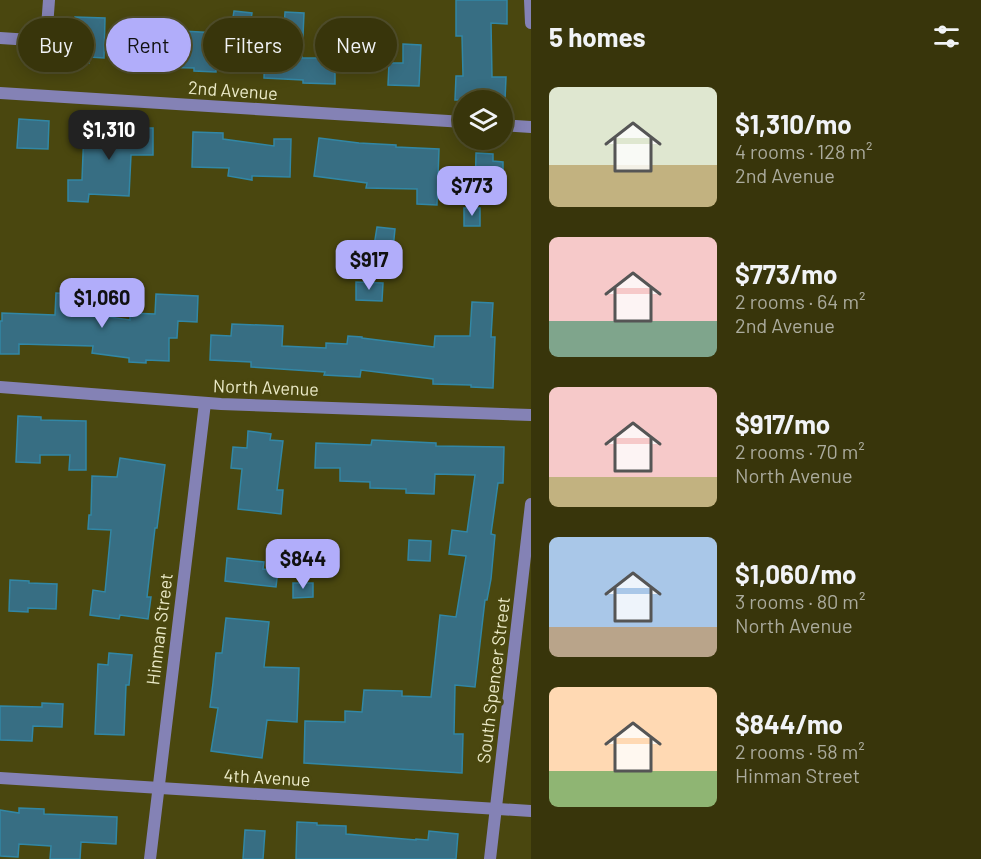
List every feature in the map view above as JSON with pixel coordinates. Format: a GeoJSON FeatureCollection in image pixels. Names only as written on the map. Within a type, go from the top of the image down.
{"type":"FeatureCollection","features":[{"type":"Feature","properties":{"kind":"street"},"geometry":{"type":"LineString","coordinates":[[0,38],[46,41],[49,0]]}},
{"type":"Feature","properties":{"kind":"street"},"geometry":{"type":"LineString","coordinates":[[530,0],[531,23]]}},
{"type":"Feature","properties":{"kind":"street","name":"2nd Avenue"},"geometry":{"type":"LineString","coordinates":[[0,93],[453,121]]}},
{"type":"Feature","properties":{"kind":"street"},"geometry":{"type":"LineString","coordinates":[[513,126],[531,127]]}},
{"type":"Feature","properties":{"kind":"street","name":"North Avenue"},"geometry":{"type":"LineString","coordinates":[[0,387],[205,403],[531,415]]}},
{"type":"Feature","properties":{"kind":"street","name":"Hinman Street"},"geometry":{"type":"LineString","coordinates":[[150,859],[205,403]]}},
{"type":"Feature","properties":{"kind":"street","name":"South Spencer Street"},"geometry":{"type":"LineString","coordinates":[[490,859],[531,504]]}},
{"type":"Feature","properties":{"kind":"street","name":"4th Avenue"},"geometry":{"type":"LineString","coordinates":[[0,778],[531,811]]}},
{"type":"Feature","properties":{"kind":"building"},"geometry":{"type":"Polygon","coordinates":[[[456,0],[507,0],[507,24],[491,23],[492,77],[506,77],[505,90],[455,90],[456,76],[463,76],[462,36],[456,36],[456,0]]]}},
{"type":"Feature","properties":{"kind":"building"},"geometry":{"type":"Polygon","coordinates":[[[234,11],[252,13],[251,18],[233,18],[234,11]]]}},
{"type":"Feature","properties":{"kind":"building"},"geometry":{"type":"Polygon","coordinates":[[[285,12],[304,13],[303,36],[303,18],[285,18],[285,12]]]}},
{"type":"Feature","properties":{"kind":"building"},"geometry":{"type":"Polygon","coordinates":[[[75,17],[105,18],[104,58],[94,57],[94,18],[75,17]]]}},
{"type":"Feature","properties":{"kind":"building"},"geometry":{"type":"Polygon","coordinates":[[[191,32],[203,32],[203,71],[194,71],[194,68],[191,68],[191,32]]]}},
{"type":"Feature","properties":{"kind":"building"},"geometry":{"type":"Polygon","coordinates":[[[403,44],[421,45],[419,86],[388,85],[389,72],[397,72],[397,63],[403,63],[403,44]]]}},
{"type":"Feature","properties":{"kind":"building"},"geometry":{"type":"Polygon","coordinates":[[[303,58],[315,58],[315,72],[335,72],[335,84],[303,83],[303,80],[264,78],[264,72],[303,72],[303,58]]]}},
{"type":"Feature","properties":{"kind":"building"},"geometry":{"type":"Polygon","coordinates":[[[19,119],[49,121],[48,149],[17,148],[19,119]]]}},
{"type":"Feature","properties":{"kind":"building"},"geometry":{"type":"Polygon","coordinates":[[[84,128],[153,128],[153,155],[131,155],[129,196],[89,194],[88,202],[68,201],[68,180],[82,180],[84,128]]]}},
{"type":"Feature","properties":{"kind":"building"},"geometry":{"type":"Polygon","coordinates":[[[193,132],[223,133],[223,139],[274,146],[274,139],[291,139],[290,177],[252,176],[252,180],[228,176],[229,168],[192,167],[193,132]]]}},
{"type":"Feature","properties":{"kind":"building"},"geometry":{"type":"Polygon","coordinates":[[[319,138],[396,145],[396,147],[439,149],[437,205],[417,204],[417,189],[366,188],[367,183],[314,176],[319,138]]]}},
{"type":"Feature","properties":{"kind":"building"},"geometry":{"type":"Polygon","coordinates":[[[476,153],[493,154],[493,161],[503,162],[503,198],[475,197],[476,153]]]}},
{"type":"Feature","properties":{"kind":"building"},"geometry":{"type":"Polygon","coordinates":[[[464,208],[480,208],[480,226],[464,226],[464,208]]]}},
{"type":"Feature","properties":{"kind":"building"},"geometry":{"type":"Polygon","coordinates":[[[377,227],[395,229],[393,249],[374,246],[377,227]]]}},
{"type":"Feature","properties":{"kind":"building"},"geometry":{"type":"Polygon","coordinates":[[[356,282],[383,283],[382,301],[356,300],[356,282]]]}},
{"type":"Feature","properties":{"kind":"building"},"geometry":{"type":"Polygon","coordinates":[[[56,293],[76,294],[75,312],[130,320],[130,313],[155,314],[156,294],[198,296],[197,322],[178,321],[177,338],[169,338],[169,361],[129,362],[129,358],[92,353],[93,346],[19,344],[19,354],[0,354],[2,313],[55,315],[56,293]]]}},
{"type":"Feature","properties":{"kind":"building"},"geometry":{"type":"Polygon","coordinates":[[[472,302],[493,303],[491,337],[495,337],[493,388],[433,384],[433,379],[361,370],[360,377],[324,375],[325,372],[251,367],[251,362],[210,360],[211,335],[231,336],[232,324],[283,326],[282,346],[326,348],[326,343],[347,344],[348,336],[434,347],[435,336],[470,336],[472,302]]]}},
{"type":"Feature","properties":{"kind":"building"},"geometry":{"type":"Polygon","coordinates":[[[18,416],[41,417],[41,420],[86,421],[86,470],[69,470],[70,455],[40,455],[40,463],[16,462],[18,416]]]}},
{"type":"Feature","properties":{"kind":"building"},"geometry":{"type":"Polygon","coordinates":[[[248,431],[271,434],[270,440],[283,441],[277,490],[283,490],[281,514],[238,509],[242,469],[231,468],[233,447],[247,448],[248,431]]]}},
{"type":"Feature","properties":{"kind":"building"},"geometry":{"type":"Polygon","coordinates":[[[372,440],[436,443],[436,446],[504,447],[503,483],[498,483],[491,534],[495,535],[491,579],[487,600],[485,600],[475,687],[455,685],[454,734],[463,734],[462,773],[304,763],[305,721],[345,722],[345,711],[362,712],[364,690],[402,691],[402,696],[431,697],[440,615],[456,617],[466,556],[449,554],[452,530],[467,532],[475,475],[435,474],[434,494],[406,493],[406,489],[370,488],[370,482],[340,481],[340,468],[315,468],[316,443],[371,445],[372,440]]]}},
{"type":"Feature","properties":{"kind":"building"},"geometry":{"type":"Polygon","coordinates":[[[120,458],[165,465],[147,597],[151,597],[148,619],[120,615],[119,619],[90,615],[93,590],[105,592],[111,530],[88,529],[89,515],[91,515],[92,476],[117,477],[120,458]]]}},
{"type":"Feature","properties":{"kind":"building"},"geometry":{"type":"Polygon","coordinates":[[[409,540],[431,541],[430,561],[408,560],[409,540]]]}},
{"type":"Feature","properties":{"kind":"building"},"geometry":{"type":"Polygon","coordinates":[[[227,558],[264,562],[263,569],[278,570],[276,587],[225,581],[227,558]]]}},
{"type":"Feature","properties":{"kind":"building"},"geometry":{"type":"Polygon","coordinates":[[[10,580],[57,584],[56,609],[28,608],[28,612],[9,611],[10,580]]]}},
{"type":"Feature","properties":{"kind":"building"},"geometry":{"type":"Polygon","coordinates":[[[293,583],[313,583],[313,597],[293,598],[293,583]]]}},
{"type":"Feature","properties":{"kind":"building"},"geometry":{"type":"Polygon","coordinates":[[[226,618],[269,622],[264,667],[299,668],[297,722],[267,720],[262,758],[211,751],[218,708],[210,707],[216,653],[222,653],[226,618]]]}},
{"type":"Feature","properties":{"kind":"building"},"geometry":{"type":"Polygon","coordinates":[[[109,653],[132,655],[129,685],[126,685],[124,735],[95,734],[98,664],[108,665],[109,653]]]}},
{"type":"Feature","properties":{"kind":"building"},"geometry":{"type":"Polygon","coordinates":[[[42,703],[63,704],[62,727],[33,726],[32,741],[0,740],[0,706],[42,707],[42,703]]]}},
{"type":"Feature","properties":{"kind":"building"},"geometry":{"type":"Polygon","coordinates":[[[19,808],[44,809],[44,814],[117,817],[116,844],[81,842],[80,859],[50,859],[51,846],[19,844],[18,857],[0,856],[0,810],[19,813],[19,808]]]}},
{"type":"Feature","properties":{"kind":"building"},"geometry":{"type":"Polygon","coordinates":[[[297,822],[346,826],[346,834],[416,840],[428,840],[429,831],[458,834],[456,859],[296,859],[297,822]]]}},
{"type":"Feature","properties":{"kind":"building"},"geometry":{"type":"Polygon","coordinates":[[[245,830],[265,831],[263,859],[243,859],[245,830]]]}}]}
